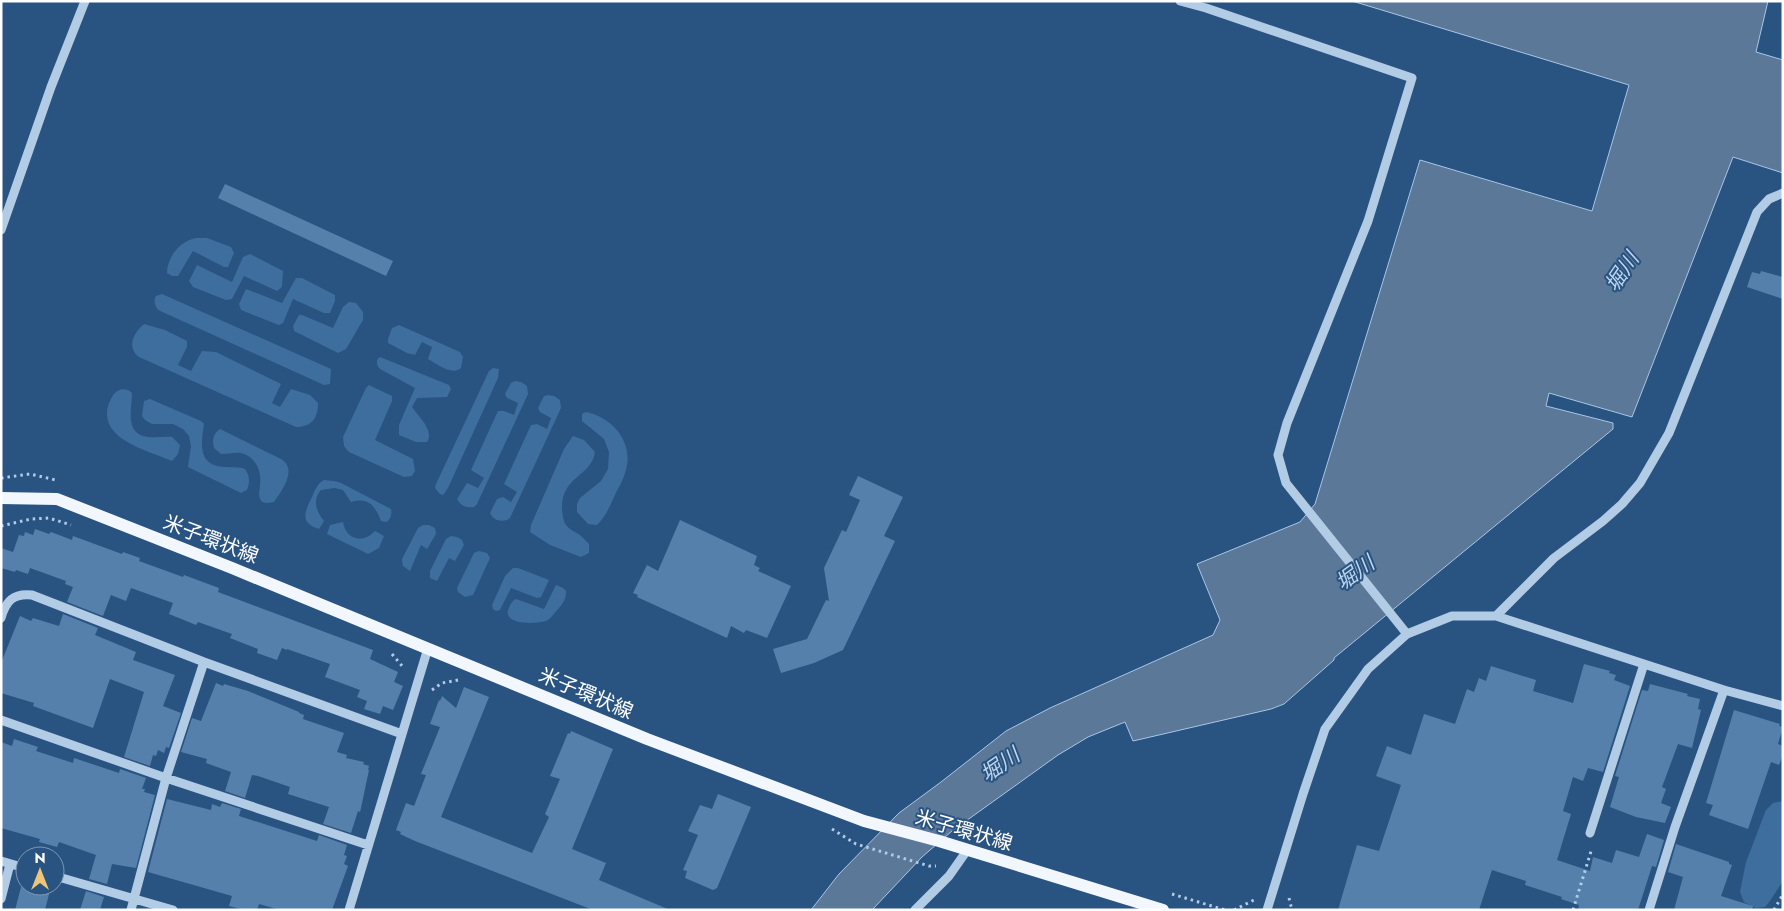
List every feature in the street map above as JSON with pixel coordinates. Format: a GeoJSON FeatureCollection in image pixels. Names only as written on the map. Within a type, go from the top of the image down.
{"type":"FeatureCollection","features":[{"type":"Feature","properties":{"kind":"main road","name":"米子環状線"},"geometry":{"type":"LineString","coordinates":[[1,498],[57,499],[224,564],[647,739],[864,821],[939,840],[1163,910]]}},
{"type":"Feature","properties":{"kind":"street"},"geometry":{"type":"LineString","coordinates":[[1,230],[51,87],[85,1]]}},
{"type":"Feature","properties":{"kind":"street"},"geometry":{"type":"LineString","coordinates":[[1180,1],[1206,8],[1412,78],[1368,221],[1287,423],[1278,455],[1286,483],[1408,634]]}},
{"type":"Feature","properties":{"kind":"street"},"geometry":{"type":"LineString","coordinates":[[1496,616],[1554,558],[1603,521],[1622,504],[1640,483],[1669,434],[1757,212],[1769,199],[1783,193]]}},
{"type":"Feature","properties":{"kind":"street"},"geometry":{"type":"LineString","coordinates":[[1,618],[10,600],[22,594],[32,595],[204,662],[402,734]]}},
{"type":"Feature","properties":{"kind":"street"},"geometry":{"type":"LineString","coordinates":[[1267,910],[1325,729],[1368,669],[1408,634],[1452,616],[1496,616],[1724,690],[1783,706]]}},
{"type":"Feature","properties":{"kind":"street"},"geometry":{"type":"LineString","coordinates":[[349,910],[428,648]]}},
{"type":"Feature","properties":{"kind":"street"},"geometry":{"type":"LineString","coordinates":[[130,910],[166,778],[204,662]]}},
{"type":"Feature","properties":{"kind":"street"},"geometry":{"type":"LineString","coordinates":[[1590,833],[1644,664]]}},
{"type":"Feature","properties":{"kind":"street"},"geometry":{"type":"LineString","coordinates":[[1648,910],[1675,827],[1724,690]]}},
{"type":"Feature","properties":{"kind":"street"},"geometry":{"type":"LineString","coordinates":[[1,720],[166,778],[368,845]]}},
{"type":"Feature","properties":{"kind":"street"},"geometry":{"type":"LineString","coordinates":[[915,910],[949,876],[968,849]]}},
{"type":"Feature","properties":{"kind":"street"},"geometry":{"type":"LineString","coordinates":[[1,899],[6,862]]}},
{"type":"Feature","properties":{"kind":"street"},"geometry":{"type":"LineString","coordinates":[[65,879],[173,910]]}},
{"type":"Feature","properties":{"kind":"path"},"geometry":{"type":"LineString","coordinates":[[431,691],[442,683],[462,680]]}},
{"type":"Feature","properties":{"kind":"path"},"geometry":{"type":"LineString","coordinates":[[824,824],[856,844],[929,866]]}},
{"type":"Feature","properties":{"kind":"path"},"geometry":{"type":"LineString","coordinates":[[1573,910],[1596,836],[1590,833]]}},
{"type":"Feature","properties":{"kind":"path"},"geometry":{"type":"LineString","coordinates":[[1234,910],[1253,900],[1260,893]]}},
{"type":"Feature","properties":{"kind":"path"},"geometry":{"type":"LineString","coordinates":[[1774,910],[1783,894]]}},
{"type":"Feature","properties":{"kind":"path"},"geometry":{"type":"LineString","coordinates":[[1289,898],[1292,910]]}},
{"type":"Feature","properties":{"kind":"shaded area"},"geometry":{"type":"Polygon","coordinates":[[[196,238],[207,238],[231,247],[234,253],[228,267],[224,267],[193,251],[178,276],[172,276],[167,273],[169,261],[180,246],[196,238]]]}},
{"type":"Feature","properties":{"kind":"shaded area"},"geometry":{"type":"Polygon","coordinates":[[[250,254],[283,271],[282,287],[277,291],[244,276],[232,299],[226,300],[193,287],[189,281],[197,265],[232,282],[243,257],[250,254]]]}},
{"type":"Feature","properties":{"kind":"shaded area"},"geometry":{"type":"Polygon","coordinates":[[[296,278],[302,278],[335,295],[335,301],[330,313],[324,313],[293,299],[283,323],[279,325],[241,310],[239,304],[246,289],[282,303],[296,278]]]}},
{"type":"Feature","properties":{"kind":"shaded area"},"geometry":{"type":"Polygon","coordinates":[[[162,294],[331,369],[330,384],[324,385],[158,310],[155,305],[156,296],[162,294]]]}},
{"type":"Feature","properties":{"kind":"shaded area"},"geometry":{"type":"Polygon","coordinates":[[[349,302],[356,303],[363,312],[363,320],[346,349],[338,353],[294,331],[293,326],[299,315],[333,328],[343,307],[349,302]]]}},
{"type":"Feature","properties":{"kind":"shaded area"},"geometry":{"type":"Polygon","coordinates":[[[144,324],[165,330],[187,341],[187,347],[178,365],[191,371],[202,351],[216,352],[281,384],[272,403],[280,407],[291,389],[310,395],[318,403],[317,413],[313,421],[302,427],[296,427],[139,357],[135,353],[132,344],[137,331],[144,324]]]}},
{"type":"Feature","properties":{"kind":"shaded area"},"geometry":{"type":"Polygon","coordinates":[[[399,325],[460,352],[463,357],[461,368],[453,371],[449,370],[428,359],[432,347],[422,342],[415,355],[388,343],[392,328],[399,325]]]}},
{"type":"Feature","properties":{"kind":"shaded area"},"geometry":{"type":"Polygon","coordinates":[[[380,357],[449,385],[451,389],[447,397],[417,398],[412,407],[427,428],[429,438],[427,442],[416,442],[399,435],[399,425],[415,388],[380,369],[377,360],[380,357]]]}},
{"type":"Feature","properties":{"kind":"shaded area"},"geometry":{"type":"Polygon","coordinates":[[[493,368],[499,369],[498,378],[448,488],[443,495],[440,494],[435,488],[436,484],[489,371],[493,368]]]}},
{"type":"Feature","properties":{"kind":"shaded area"},"geometry":{"type":"Polygon","coordinates":[[[515,381],[527,386],[528,394],[477,504],[474,507],[464,506],[457,499],[467,483],[478,488],[484,478],[471,470],[498,411],[514,415],[518,403],[507,398],[505,394],[511,383],[515,381]]]}},
{"type":"Feature","properties":{"kind":"shaded area"},"geometry":{"type":"Polygon","coordinates":[[[369,385],[392,396],[392,401],[375,440],[413,459],[415,471],[412,476],[404,477],[349,452],[344,446],[343,437],[369,385]]]}},
{"type":"Feature","properties":{"kind":"shaded area"},"geometry":{"type":"Polygon","coordinates":[[[122,389],[132,393],[131,420],[135,431],[140,435],[148,437],[172,437],[180,445],[178,454],[172,461],[139,448],[118,436],[111,428],[107,418],[108,406],[114,394],[122,389]]]}},
{"type":"Feature","properties":{"kind":"shaded area"},"geometry":{"type":"Polygon","coordinates":[[[548,395],[560,400],[561,408],[510,518],[499,521],[490,513],[497,499],[503,497],[511,502],[517,492],[504,484],[531,425],[537,424],[547,429],[551,418],[540,412],[538,408],[544,396],[548,395]]]}},
{"type":"Feature","properties":{"kind":"shaded area"},"geometry":{"type":"Polygon","coordinates":[[[150,399],[201,421],[204,424],[202,449],[206,459],[217,466],[245,469],[249,479],[247,490],[241,493],[188,467],[191,446],[189,436],[183,429],[173,424],[152,424],[145,420],[142,416],[144,401],[150,399]]]}},
{"type":"Feature","properties":{"kind":"shaded area"},"geometry":{"type":"Polygon","coordinates":[[[586,412],[606,420],[614,427],[625,443],[627,452],[627,463],[623,479],[608,511],[597,525],[588,524],[577,512],[577,504],[580,498],[601,481],[608,469],[609,452],[604,439],[582,421],[582,414],[586,412]]]}},
{"type":"Feature","properties":{"kind":"shaded area"},"geometry":{"type":"Polygon","coordinates":[[[220,429],[286,463],[288,468],[287,480],[274,502],[267,503],[260,500],[259,469],[250,457],[241,453],[221,454],[214,448],[214,437],[220,429]]]}},
{"type":"Feature","properties":{"kind":"shaded area"},"geometry":{"type":"Polygon","coordinates":[[[573,436],[584,440],[595,452],[589,466],[572,482],[563,497],[562,512],[566,524],[589,544],[589,553],[581,557],[550,545],[530,532],[531,525],[564,449],[573,436]]]}},
{"type":"Feature","properties":{"kind":"shaded area"},"geometry":{"type":"Polygon","coordinates":[[[324,480],[341,483],[391,509],[389,519],[387,522],[381,521],[374,507],[370,504],[362,501],[351,502],[343,490],[335,488],[321,490],[318,494],[316,506],[324,521],[319,529],[308,523],[305,516],[309,502],[316,487],[324,480]]]}},
{"type":"Feature","properties":{"kind":"shaded area"},"geometry":{"type":"Polygon","coordinates":[[[343,522],[348,533],[356,538],[365,538],[375,531],[384,536],[379,548],[368,554],[327,534],[330,525],[343,522]]]}},
{"type":"Feature","properties":{"kind":"shaded area"},"geometry":{"type":"Polygon","coordinates":[[[423,525],[435,528],[436,534],[427,549],[421,545],[410,571],[403,566],[402,559],[418,528],[423,525]]]}},
{"type":"Feature","properties":{"kind":"shaded area"},"geometry":{"type":"Polygon","coordinates":[[[451,536],[462,540],[464,545],[455,561],[449,558],[437,581],[430,578],[430,571],[446,539],[451,536]]]}},
{"type":"Feature","properties":{"kind":"shaded area"},"geometry":{"type":"Polygon","coordinates":[[[479,551],[487,553],[490,558],[473,595],[465,597],[458,592],[457,588],[474,553],[479,551]]]}},
{"type":"Feature","properties":{"kind":"shaded area"},"geometry":{"type":"Polygon","coordinates":[[[513,568],[518,568],[549,580],[541,597],[537,598],[511,588],[500,610],[496,611],[492,605],[505,576],[513,568]]]}},
{"type":"Feature","properties":{"kind":"shaded area"},"geometry":{"type":"Polygon","coordinates":[[[556,585],[566,591],[566,596],[562,604],[548,620],[529,623],[515,621],[510,618],[508,614],[509,608],[516,599],[544,609],[556,585]]]}},
{"type":"Feature","properties":{"kind":"shaded area"},"geometry":{"type":"Polygon","coordinates":[[[1783,801],[1783,881],[1765,907],[1756,908],[1744,902],[1740,892],[1746,862],[1766,810],[1773,803],[1783,801]]]}},
{"type":"Feature","properties":{"kind":"water","name":"堀川"},"geometry":{"type":"Polygon","coordinates":[[[1352,1],[1768,1],[1756,52],[1783,60],[1783,173],[1733,157],[1632,417],[1549,393],[1546,406],[1613,423],[1613,429],[1334,658],[1284,704],[1271,709],[1133,741],[1125,722],[1088,737],[1058,755],[952,831],[922,857],[872,910],[811,910],[839,874],[899,813],[1006,731],[1050,708],[1213,635],[1220,620],[1197,564],[1300,522],[1315,504],[1420,160],[1592,211],[1629,85],[1352,1]]]}},
{"type":"Feature","properties":{"kind":"building"},"geometry":{"type":"Polygon","coordinates":[[[225,184],[393,261],[386,276],[218,198],[225,184]]]}},
{"type":"Feature","properties":{"kind":"building"},"geometry":{"type":"Polygon","coordinates":[[[1761,271],[1783,277],[1783,299],[1747,287],[1752,272],[1760,274],[1761,271]]]}},
{"type":"Feature","properties":{"kind":"building"},"geometry":{"type":"Polygon","coordinates":[[[858,476],[903,497],[884,536],[895,541],[843,650],[814,663],[781,673],[773,649],[807,639],[826,600],[829,601],[824,568],[842,530],[846,532],[860,500],[849,495],[858,476]]]}},
{"type":"Feature","properties":{"kind":"building"},"geometry":{"type":"Polygon","coordinates":[[[680,520],[757,556],[754,565],[760,568],[758,571],[791,586],[767,638],[746,630],[744,633],[731,626],[727,638],[637,597],[638,595],[633,593],[647,565],[658,571],[680,520]]]}},
{"type":"Feature","properties":{"kind":"building"},"geometry":{"type":"Polygon","coordinates":[[[35,529],[49,534],[51,532],[72,540],[73,536],[122,554],[123,552],[140,558],[139,561],[219,588],[218,592],[373,650],[370,659],[398,672],[394,682],[403,686],[393,710],[383,706],[380,714],[364,709],[367,701],[357,697],[360,690],[325,677],[330,664],[282,648],[277,660],[257,653],[258,649],[230,638],[232,634],[198,622],[196,625],[169,614],[173,603],[131,588],[126,601],[111,595],[103,616],[67,602],[73,587],[65,584],[66,581],[30,568],[28,574],[1,568],[1,548],[13,552],[19,535],[24,536],[25,532],[33,535],[35,529]]]}},
{"type":"Feature","properties":{"kind":"building"},"geometry":{"type":"Polygon","coordinates":[[[63,614],[98,628],[95,635],[136,652],[133,660],[175,675],[163,706],[181,713],[169,748],[166,747],[164,753],[158,750],[156,756],[153,755],[150,766],[124,757],[144,692],[110,679],[93,728],[33,706],[34,703],[1,693],[1,663],[20,616],[31,621],[33,618],[59,626],[63,614]]]}},
{"type":"Feature","properties":{"kind":"building"},"geometry":{"type":"Polygon","coordinates":[[[1584,664],[1610,671],[1609,673],[1616,675],[1614,680],[1630,686],[1603,772],[1588,768],[1583,781],[1573,777],[1563,811],[1571,814],[1557,860],[1590,871],[1593,857],[1612,863],[1616,850],[1639,857],[1647,834],[1664,840],[1656,867],[1652,866],[1638,910],[1578,910],[1579,905],[1561,899],[1562,897],[1525,885],[1526,881],[1492,870],[1479,910],[1338,910],[1357,845],[1379,851],[1401,785],[1376,776],[1387,746],[1411,755],[1424,714],[1455,724],[1467,689],[1474,692],[1479,678],[1486,681],[1491,666],[1536,680],[1533,691],[1573,703],[1584,664]]]}},
{"type":"Feature","properties":{"kind":"building"},"geometry":{"type":"Polygon","coordinates":[[[216,683],[248,691],[299,712],[304,715],[303,719],[344,733],[337,752],[347,755],[346,758],[364,762],[363,764],[369,766],[360,812],[358,811],[351,833],[323,824],[329,807],[288,794],[290,787],[258,776],[252,775],[245,798],[225,791],[231,772],[206,763],[207,759],[181,752],[192,718],[201,721],[216,683]]]}},
{"type":"Feature","properties":{"kind":"building"},"geometry":{"type":"Polygon","coordinates":[[[1650,684],[1700,699],[1698,709],[1701,710],[1692,748],[1678,744],[1662,787],[1666,789],[1661,803],[1671,807],[1665,823],[1636,817],[1610,807],[1619,777],[1615,776],[1642,690],[1648,691],[1650,684]]]}},
{"type":"Feature","properties":{"kind":"building"},"geometry":{"type":"Polygon","coordinates":[[[464,687],[489,697],[441,817],[532,853],[549,817],[545,814],[560,779],[550,776],[568,733],[570,734],[571,731],[613,749],[572,849],[606,863],[599,880],[670,910],[593,910],[415,841],[396,830],[406,803],[414,806],[426,775],[421,774],[440,727],[430,724],[439,700],[442,696],[456,708],[464,687]]]}},
{"type":"Feature","properties":{"kind":"building"},"geometry":{"type":"Polygon","coordinates":[[[1734,710],[1780,724],[1779,726],[1783,727],[1778,744],[1783,746],[1783,755],[1779,765],[1771,762],[1748,829],[1709,815],[1713,805],[1706,803],[1734,710]]]}},
{"type":"Feature","properties":{"kind":"building"},"geometry":{"type":"Polygon","coordinates":[[[14,739],[38,747],[36,751],[73,763],[74,758],[119,773],[120,769],[146,778],[142,789],[145,789],[144,792],[155,795],[136,868],[112,864],[107,884],[89,879],[96,855],[59,842],[57,846],[53,846],[39,842],[40,839],[1,828],[1,742],[12,746],[14,739]]]}},
{"type":"Feature","properties":{"kind":"building"},"geometry":{"type":"Polygon","coordinates":[[[718,794],[751,807],[717,888],[713,890],[685,878],[687,871],[683,870],[698,835],[688,831],[700,805],[712,809],[718,794]]]}},
{"type":"Feature","properties":{"kind":"building"},"geometry":{"type":"Polygon","coordinates":[[[167,799],[211,810],[212,804],[220,807],[222,803],[241,809],[239,816],[317,841],[319,835],[347,845],[344,855],[347,856],[344,864],[348,866],[332,910],[280,910],[259,904],[257,910],[245,910],[229,906],[232,896],[148,872],[167,799]]]}},
{"type":"Feature","properties":{"kind":"building"},"geometry":{"type":"Polygon","coordinates":[[[1676,844],[1729,862],[1732,865],[1721,896],[1753,906],[1752,910],[1674,910],[1683,877],[1668,872],[1676,844]]]}},
{"type":"Feature","properties":{"kind":"building"},"geometry":{"type":"Polygon","coordinates":[[[86,891],[104,897],[100,910],[80,910],[86,891]]]}},
{"type":"Feature","properties":{"kind":"building"},"geometry":{"type":"Polygon","coordinates":[[[19,896],[48,896],[45,910],[15,910],[19,896]]]}}]}
